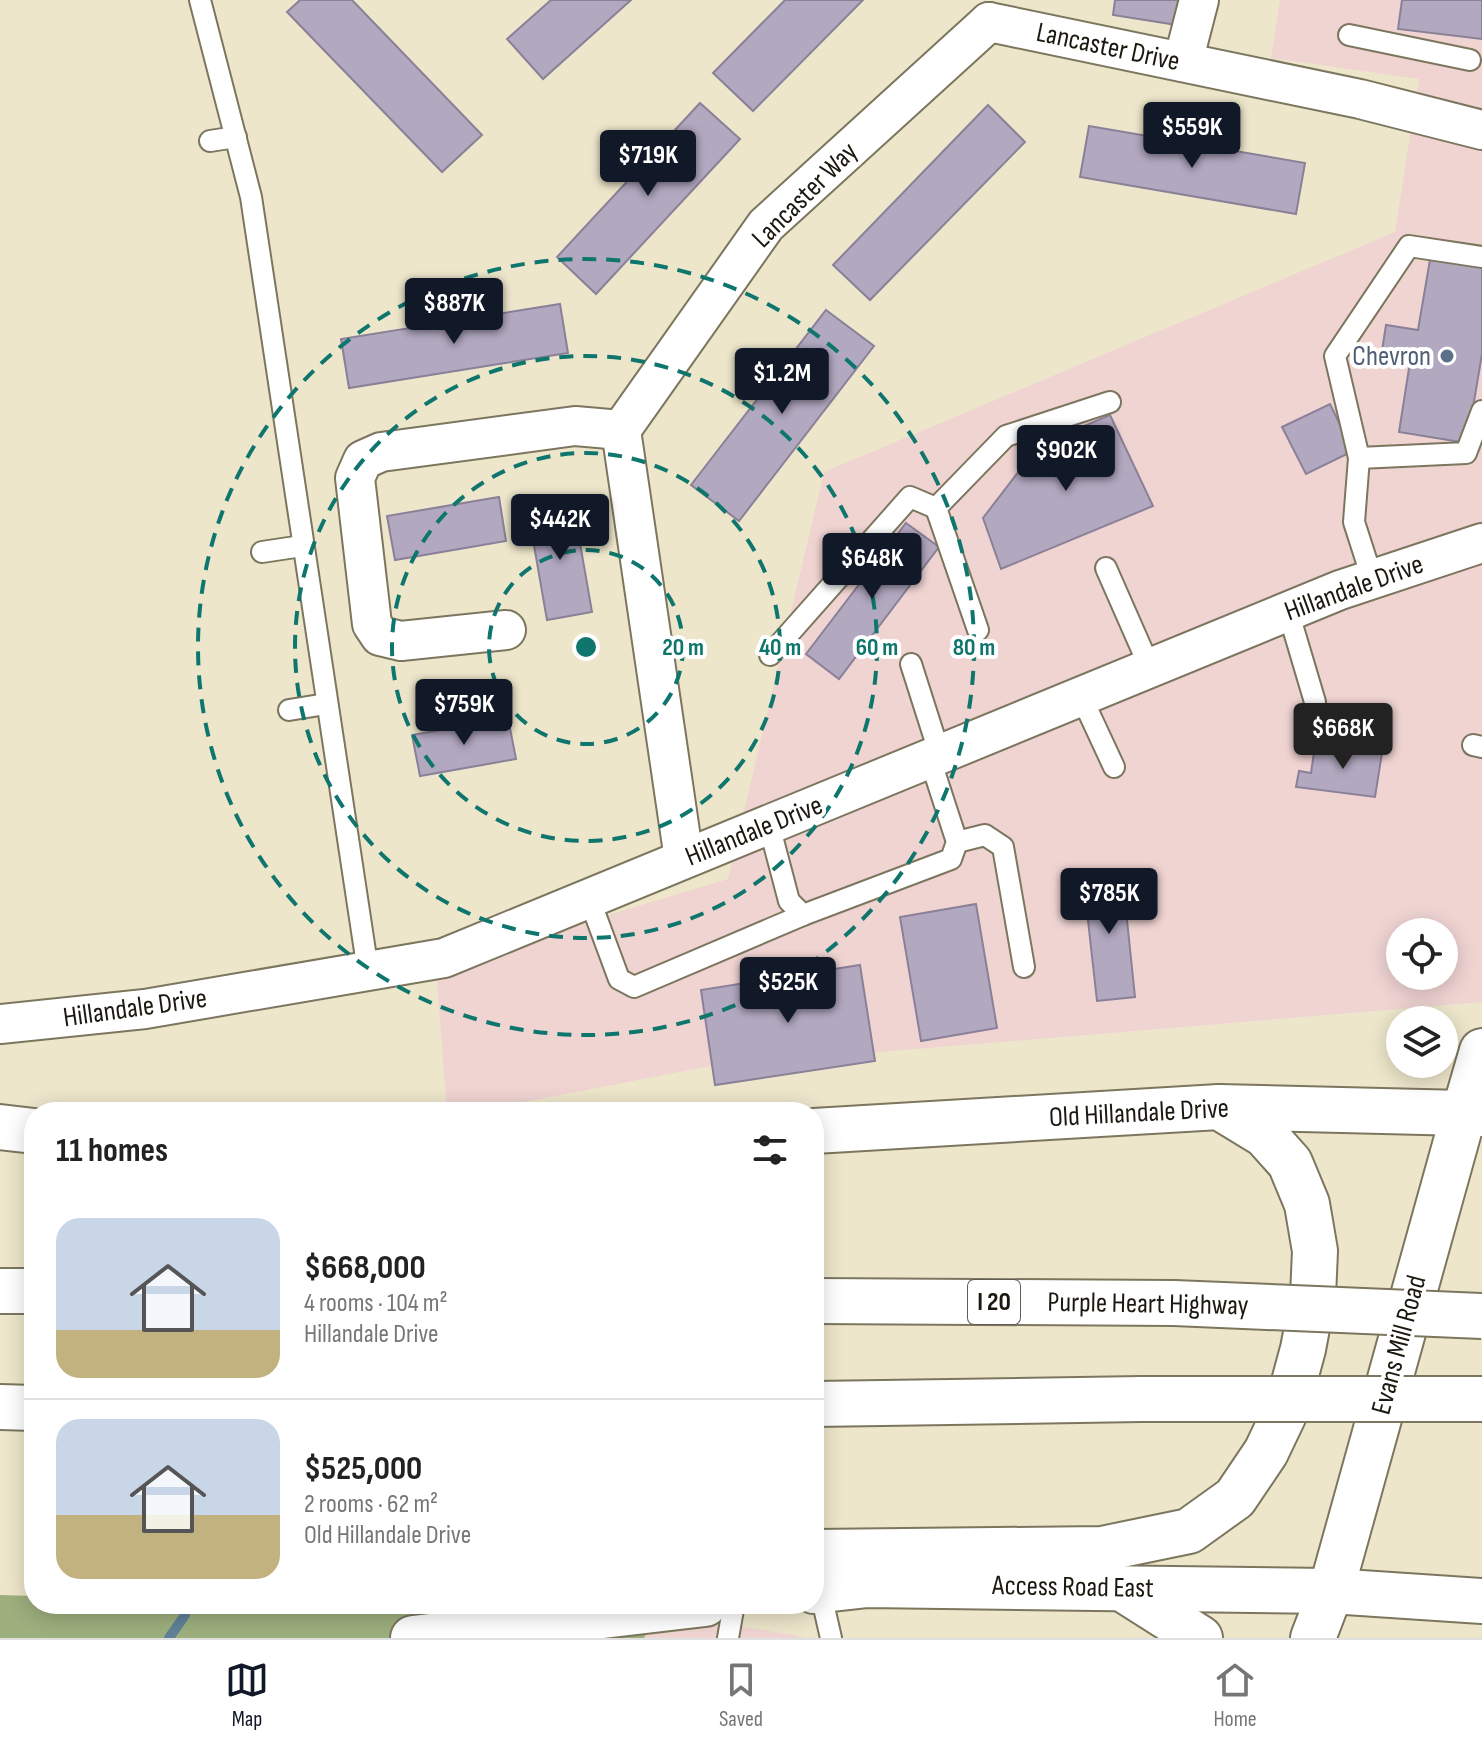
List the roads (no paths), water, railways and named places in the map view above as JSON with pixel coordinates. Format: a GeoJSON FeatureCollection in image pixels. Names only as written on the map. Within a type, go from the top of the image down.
{"type":"FeatureCollection","features":[{"type":"Feature","properties":{"kind":"main road","name":"Evans Mill Road"},"geometry":{"type":"LineString","coordinates":[[1313,1638],[1331,1591],[1473,1114],[1482,1051]]}},
{"type":"Feature","properties":{"kind":"main road","name":"Old Hillandale Drive"},"geometry":{"type":"LineString","coordinates":[[824,1130],[1219,1107],[1473,1114]]}},
{"type":"Feature","properties":{"kind":"main road"},"geometry":{"type":"LineString","coordinates":[[824,1577],[1102,1549],[1189,1531],[1235,1498],[1266,1452],[1287,1408],[1313,1296],[1315,1251],[1307,1204],[1290,1163],[1265,1135],[1219,1107]]}},
{"type":"Feature","properties":{"kind":"main road"},"geometry":{"type":"LineString","coordinates":[[0,1127],[24,1130]]}},
{"type":"Feature","properties":{"kind":"main road"},"geometry":{"type":"LineString","coordinates":[[0,1291],[24,1291]]}},
{"type":"Feature","properties":{"kind":"main road","name":"Purple Heart Highway"},"geometry":{"type":"LineString","coordinates":[[824,1301],[1174,1303],[1482,1316]]}},
{"type":"Feature","properties":{"kind":"main road"},"geometry":{"type":"LineString","coordinates":[[824,1404],[1141,1399],[1482,1399]]}},
{"type":"Feature","properties":{"kind":"main road"},"geometry":{"type":"LineString","coordinates":[[0,1407],[24,1408]]}},
{"type":"Feature","properties":{"kind":"main road","name":"Access Road East"},"geometry":{"type":"LineString","coordinates":[[824,1579],[868,1585],[1331,1591],[1482,1601]]}},
{"type":"Feature","properties":{"kind":"main road"},"geometry":{"type":"LineString","coordinates":[[1121,1588],[1200,1638]]}},
{"type":"Feature","properties":{"kind":"main road"},"geometry":{"type":"LineString","coordinates":[[413,1638],[604,1614]]}},
{"type":"Feature","properties":{"kind":"street"},"geometry":{"type":"LineString","coordinates":[[1183,62],[1199,0]]}},
{"type":"Feature","properties":{"kind":"street","name":"Lancaster Drive"},"geometry":{"type":"LineString","coordinates":[[990,11],[1183,62],[1360,99],[1482,130]]}},
{"type":"Feature","properties":{"kind":"street","name":"Lancaster Way"},"geometry":{"type":"LineString","coordinates":[[621,430],[766,225],[990,11]]}},
{"type":"Feature","properties":{"kind":"street"},"geometry":{"type":"LineString","coordinates":[[506,630],[401,641],[380,636],[372,624],[355,478],[363,460],[381,452],[575,426],[621,430],[684,859]]}},
{"type":"Feature","properties":{"kind":"street","name":"Hillandale Drive"},"geometry":{"type":"LineString","coordinates":[[0,1024],[145,1009],[444,958],[1288,611],[1372,578],[1482,543]]}},
{"type":"Feature","properties":{"kind":"lane"},"geometry":{"type":"LineString","coordinates":[[200,0],[251,197],[368,971]]}},
{"type":"Feature","properties":{"kind":"lane"},"geometry":{"type":"LineString","coordinates":[[1349,35],[1470,60]]}},
{"type":"Feature","properties":{"kind":"lane"},"geometry":{"type":"LineString","coordinates":[[210,141],[236,137]]}},
{"type":"Feature","properties":{"kind":"lane"},"geometry":{"type":"LineString","coordinates":[[1372,578],[1354,522],[1359,458],[1335,356],[1409,246],[1482,257]]}},
{"type":"Feature","properties":{"kind":"lane"},"geometry":{"type":"LineString","coordinates":[[936,508],[1006,436],[1110,402]]}},
{"type":"Feature","properties":{"kind":"lane"},"geometry":{"type":"LineString","coordinates":[[1359,458],[1466,453],[1482,411]]}},
{"type":"Feature","properties":{"kind":"lane"},"geometry":{"type":"LineString","coordinates":[[770,655],[910,497],[936,508],[978,630]]}},
{"type":"Feature","properties":{"kind":"lane"},"geometry":{"type":"LineString","coordinates":[[262,552],[302,546]]}},
{"type":"Feature","properties":{"kind":"lane"},"geometry":{"type":"LineString","coordinates":[[1106,568],[1150,668]]}},
{"type":"Feature","properties":{"kind":"lane"},"geometry":{"type":"LineString","coordinates":[[1288,611],[1315,702]]}},
{"type":"Feature","properties":{"kind":"lane"},"geometry":{"type":"LineString","coordinates":[[589,898],[619,979],[634,987],[803,915],[951,859],[957,842],[911,664]]}},
{"type":"Feature","properties":{"kind":"lane"},"geometry":{"type":"LineString","coordinates":[[1081,696],[1114,767]]}},
{"type":"Feature","properties":{"kind":"lane"},"geometry":{"type":"LineString","coordinates":[[289,710],[326,704]]}},
{"type":"Feature","properties":{"kind":"lane"},"geometry":{"type":"LineString","coordinates":[[769,825],[789,901],[803,915]]}},
{"type":"Feature","properties":{"kind":"lane"},"geometry":{"type":"LineString","coordinates":[[957,842],[985,835],[1003,847],[1024,967]]}},
{"type":"Feature","properties":{"kind":"lane"},"geometry":{"type":"LineString","coordinates":[[824,1610],[831,1638]]}},
{"type":"Feature","properties":{"kind":"lane"},"geometry":{"type":"LineString","coordinates":[[728,1638],[732,1614]]}},
{"type":"Feature","properties":{"kind":"waterway"},"geometry":{"type":"LineString","coordinates":[[169,1638],[185,1615]]}},
{"type":"Feature","properties":{"kind":"place","name":"Chevron"},"geometry":{"type":"Point","coordinates":[1447,356]}}]}
